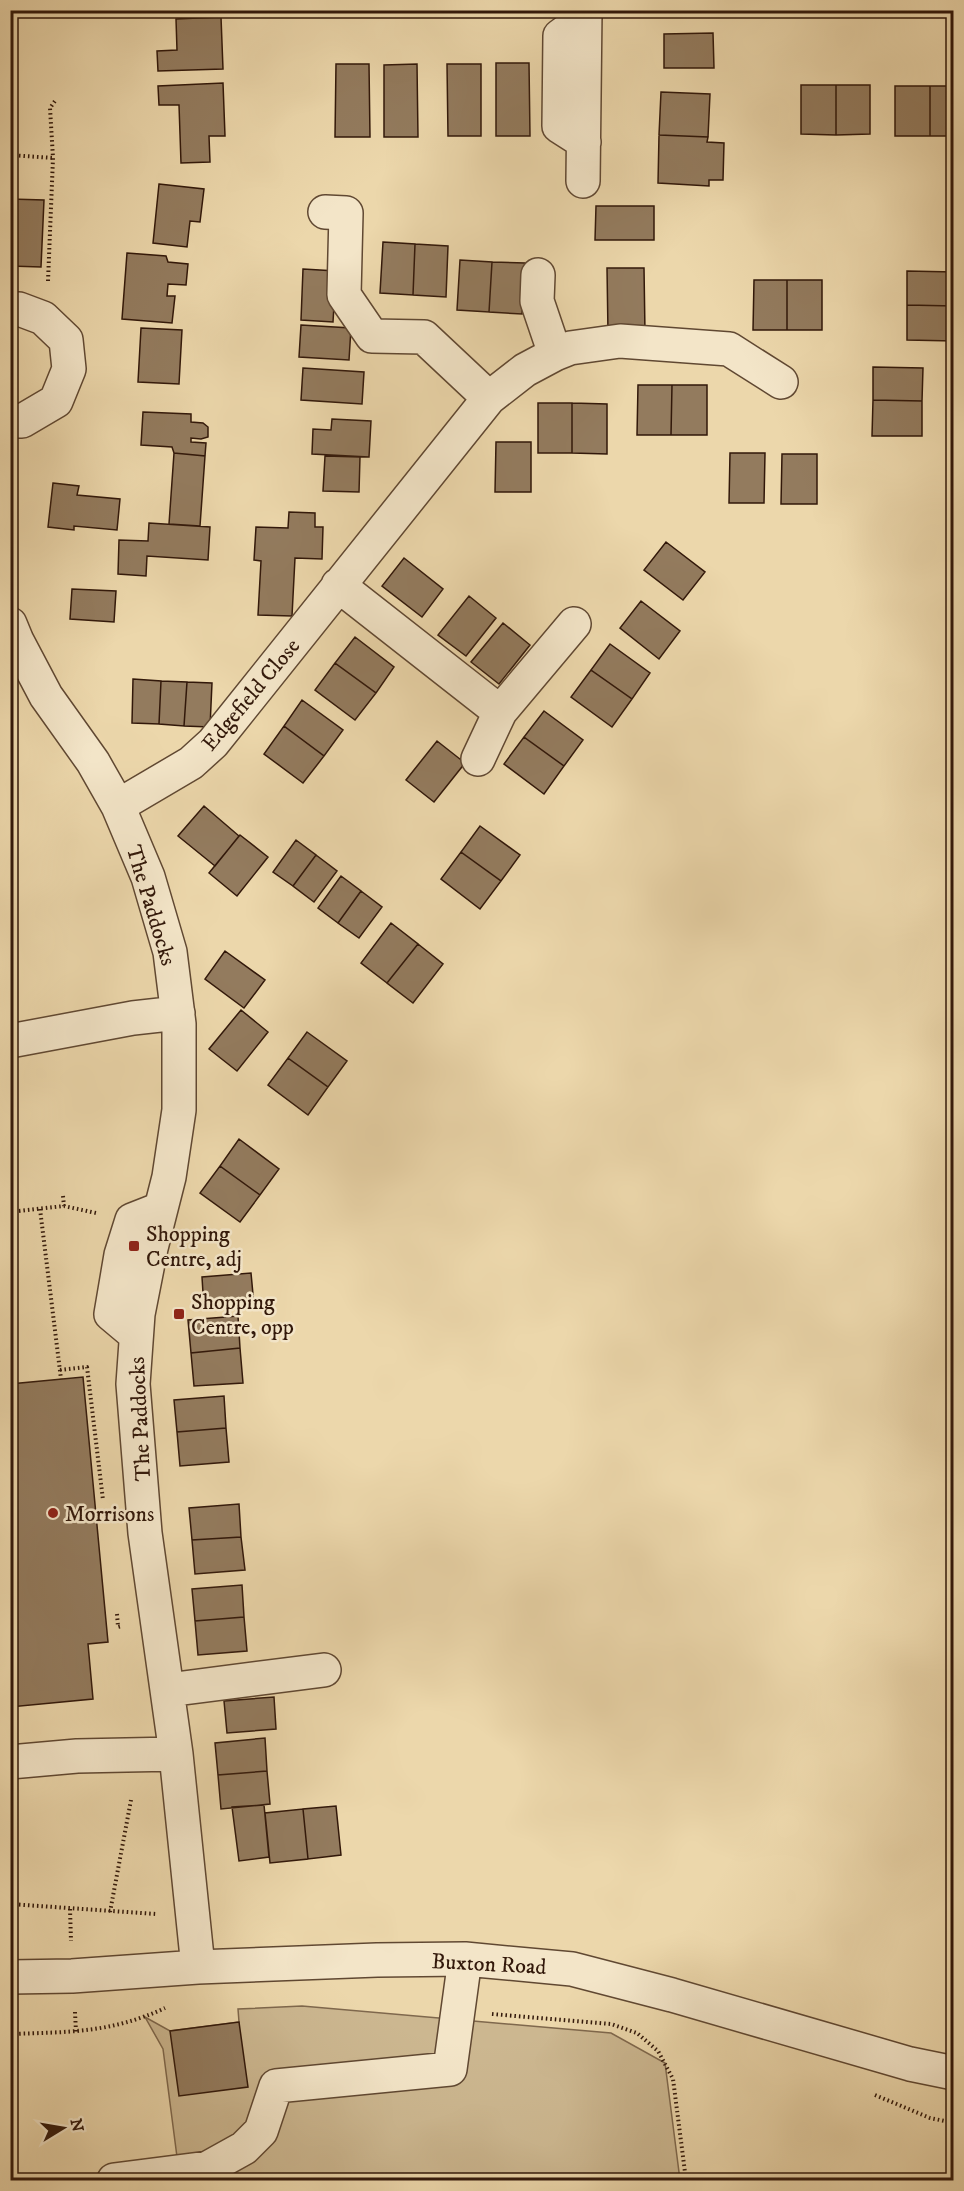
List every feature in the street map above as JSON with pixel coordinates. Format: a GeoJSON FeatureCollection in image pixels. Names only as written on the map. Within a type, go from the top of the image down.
{"type":"FeatureCollection","features":[{"type":"Feature","properties":{"kind":"street"},"geometry":{"type":"LineString","coordinates":[[583,181],[585,14]]}},
{"type":"Feature","properties":{"kind":"street"},"geometry":{"type":"LineString","coordinates":[[325,212],[346,213],[344,295],[372,336],[424,337],[489,398]]}},
{"type":"Feature","properties":{"kind":"street"},"geometry":{"type":"LineString","coordinates":[[538,275],[537,301],[555,354]]}},
{"type":"Feature","properties":{"kind":"street"},"geometry":{"type":"LineString","coordinates":[[10,310],[19,309],[43,318],[66,340],[69,369],[56,401],[22,421],[10,421]]}},
{"type":"Feature","properties":{"kind":"street","name":"Edgefield Close"},"geometry":{"type":"LineString","coordinates":[[118,806],[191,763],[213,743],[489,398],[525,370],[570,348],[620,341],[729,349],[781,382]]}},
{"type":"Feature","properties":{"kind":"street"},"geometry":{"type":"LineString","coordinates":[[338,585],[500,712]]}},
{"type":"Feature","properties":{"kind":"street","name":"The Paddocks"},"geometry":{"type":"LineString","coordinates":[[10,624],[45,696],[93,762],[118,806],[148,877],[170,952],[178,1013],[178,1110],[169,1177],[146,1214],[133,1384],[144,1521],[176,1754],[198,1966]]}},
{"type":"Feature","properties":{"kind":"street"},"geometry":{"type":"LineString","coordinates":[[478,759],[500,712],[574,624]]}},
{"type":"Feature","properties":{"kind":"street"},"geometry":{"type":"LineString","coordinates":[[10,1041],[133,1018],[178,1013]]}},
{"type":"Feature","properties":{"kind":"street"},"geometry":{"type":"LineString","coordinates":[[168,1690],[324,1670]]}},
{"type":"Feature","properties":{"kind":"street"},"geometry":{"type":"LineString","coordinates":[[10,1761],[77,1756],[176,1754]]}},
{"type":"Feature","properties":{"kind":"street","name":"Buxton Road"},"geometry":{"type":"LineString","coordinates":[[10,1977],[72,1976],[198,1966],[377,1959],[465,1959],[572,1969],[714,2007],[910,2064],[954,2073]]}},
{"type":"Feature","properties":{"kind":"street"},"geometry":{"type":"LineString","coordinates":[[114,2181],[208,2168],[244,2148],[261,2131],[276,2086],[450,2069],[465,1959]]}},
{"type":"Feature","properties":{"kind":"path"},"geometry":{"type":"LineString","coordinates":[[125,15],[130,10]]}},
{"type":"Feature","properties":{"kind":"path"},"geometry":{"type":"LineString","coordinates":[[43,318],[48,285],[53,158],[50,108],[55,101]]}},
{"type":"Feature","properties":{"kind":"path"},"geometry":{"type":"LineString","coordinates":[[10,155],[53,158]]}},
{"type":"Feature","properties":{"kind":"path"},"geometry":{"type":"LineString","coordinates":[[63,1197],[64,1206]]}},
{"type":"Feature","properties":{"kind":"path"},"geometry":{"type":"LineString","coordinates":[[10,1212],[64,1206],[146,1214]]}},
{"type":"Feature","properties":{"kind":"path"},"geometry":{"type":"LineString","coordinates":[[40,1209],[61,1379]]}},
{"type":"Feature","properties":{"kind":"path"},"geometry":{"type":"LineString","coordinates":[[60,1370],[87,1367],[104,1509]]}},
{"type":"Feature","properties":{"kind":"path"},"geometry":{"type":"LineString","coordinates":[[115,1603],[118,1627]]}},
{"type":"Feature","properties":{"kind":"path"},"geometry":{"type":"LineString","coordinates":[[110,1912],[131,1800]]}},
{"type":"Feature","properties":{"kind":"path"},"geometry":{"type":"LineString","coordinates":[[10,1904],[193,1916]]}},
{"type":"Feature","properties":{"kind":"path"},"geometry":{"type":"LineString","coordinates":[[459,2011],[611,2024],[637,2034],[658,2051],[673,2079],[686,2181]]}},
{"type":"Feature","properties":{"kind":"shaded area"},"geometry":{"type":"Polygon","coordinates":[[[302,2006],[611,2033],[665,2063],[680,2180],[180,2180],[163,2049],[145,2017],[170,2031],[239,2022],[238,2009],[302,2006]]]}},
{"type":"Feature","properties":{"kind":"building"},"geometry":{"type":"Polygon","coordinates":[[[666,10],[716,10],[716,16],[666,17],[666,10]]]}},
{"type":"Feature","properties":{"kind":"building"},"geometry":{"type":"Polygon","coordinates":[[[221,17],[223,69],[158,71],[157,51],[177,50],[176,19],[221,17]]]}},
{"type":"Feature","properties":{"kind":"building"},"geometry":{"type":"Polygon","coordinates":[[[713,33],[714,68],[664,68],[664,34],[713,33]]]}},
{"type":"Feature","properties":{"kind":"building"},"geometry":{"type":"Polygon","coordinates":[[[496,63],[529,63],[530,136],[496,136],[496,63]]]}},
{"type":"Feature","properties":{"kind":"building"},"geometry":{"type":"Polygon","coordinates":[[[336,64],[369,64],[370,137],[335,137],[336,64]]]}},
{"type":"Feature","properties":{"kind":"building"},"geometry":{"type":"Polygon","coordinates":[[[417,64],[418,137],[384,137],[384,65],[417,64]]]}},
{"type":"Feature","properties":{"kind":"building"},"geometry":{"type":"Polygon","coordinates":[[[447,64],[481,64],[481,136],[448,136],[447,64]]]}},
{"type":"Feature","properties":{"kind":"building"},"geometry":{"type":"Polygon","coordinates":[[[223,83],[225,136],[209,136],[210,162],[181,163],[179,105],[159,105],[158,86],[223,83]]]}},
{"type":"Feature","properties":{"kind":"building"},"geometry":{"type":"Polygon","coordinates":[[[801,85],[836,85],[836,135],[801,134],[801,85]]]}},
{"type":"Feature","properties":{"kind":"building"},"geometry":{"type":"Polygon","coordinates":[[[836,85],[870,85],[870,134],[836,135],[836,85]]]}},
{"type":"Feature","properties":{"kind":"building"},"geometry":{"type":"Polygon","coordinates":[[[895,86],[930,86],[930,136],[895,136],[895,86]]]}},
{"type":"Feature","properties":{"kind":"building"},"geometry":{"type":"Polygon","coordinates":[[[930,86],[954,86],[954,136],[930,136],[930,86]]]}},
{"type":"Feature","properties":{"kind":"building"},"geometry":{"type":"Polygon","coordinates":[[[661,92],[710,94],[708,137],[659,135],[661,92]]]}},
{"type":"Feature","properties":{"kind":"building"},"geometry":{"type":"Polygon","coordinates":[[[659,135],[708,137],[707,142],[724,143],[723,180],[709,180],[709,186],[658,183],[659,135]]]}},
{"type":"Feature","properties":{"kind":"building"},"geometry":{"type":"Polygon","coordinates":[[[159,184],[204,189],[200,222],[190,221],[187,247],[153,243],[159,184]]]}},
{"type":"Feature","properties":{"kind":"building"},"geometry":{"type":"Polygon","coordinates":[[[10,199],[44,200],[41,267],[10,266],[10,199]]]}},
{"type":"Feature","properties":{"kind":"building"},"geometry":{"type":"Polygon","coordinates":[[[596,206],[654,206],[654,240],[595,240],[596,206]]]}},
{"type":"Feature","properties":{"kind":"building"},"geometry":{"type":"Polygon","coordinates":[[[383,242],[415,244],[413,295],[380,293],[383,242]]]}},
{"type":"Feature","properties":{"kind":"building"},"geometry":{"type":"Polygon","coordinates":[[[415,244],[448,246],[446,297],[413,295],[415,244]]]}},
{"type":"Feature","properties":{"kind":"building"},"geometry":{"type":"Polygon","coordinates":[[[127,253],[166,256],[168,262],[188,264],[186,285],[168,284],[167,296],[175,296],[172,323],[122,319],[127,253]]]}},
{"type":"Feature","properties":{"kind":"building"},"geometry":{"type":"Polygon","coordinates":[[[460,260],[492,262],[489,312],[457,310],[460,260]]]}},
{"type":"Feature","properties":{"kind":"building"},"geometry":{"type":"Polygon","coordinates":[[[492,262],[525,263],[522,314],[489,312],[492,262]]]}},
{"type":"Feature","properties":{"kind":"building"},"geometry":{"type":"Polygon","coordinates":[[[607,268],[644,268],[645,333],[608,333],[607,268]]]}},
{"type":"Feature","properties":{"kind":"building"},"geometry":{"type":"Polygon","coordinates":[[[303,269],[336,271],[333,322],[301,320],[303,269]]]}},
{"type":"Feature","properties":{"kind":"building"},"geometry":{"type":"Polygon","coordinates":[[[907,271],[954,272],[954,306],[907,305],[907,271]]]}},
{"type":"Feature","properties":{"kind":"building"},"geometry":{"type":"Polygon","coordinates":[[[754,280],[787,280],[787,330],[753,330],[754,280]]]}},
{"type":"Feature","properties":{"kind":"building"},"geometry":{"type":"Polygon","coordinates":[[[787,280],[822,280],[822,330],[787,330],[787,280]]]}},
{"type":"Feature","properties":{"kind":"building"},"geometry":{"type":"Polygon","coordinates":[[[907,305],[954,306],[954,341],[907,340],[907,305]]]}},
{"type":"Feature","properties":{"kind":"building"},"geometry":{"type":"Polygon","coordinates":[[[301,325],[351,328],[349,360],[299,357],[301,325]]]}},
{"type":"Feature","properties":{"kind":"building"},"geometry":{"type":"Polygon","coordinates":[[[141,328],[182,330],[179,384],[138,382],[141,328]]]}},
{"type":"Feature","properties":{"kind":"building"},"geometry":{"type":"Polygon","coordinates":[[[873,367],[923,368],[922,401],[873,400],[873,367]]]}},
{"type":"Feature","properties":{"kind":"building"},"geometry":{"type":"Polygon","coordinates":[[[303,368],[364,372],[362,404],[301,400],[303,368]]]}},
{"type":"Feature","properties":{"kind":"building"},"geometry":{"type":"Polygon","coordinates":[[[638,385],[672,385],[671,435],[637,435],[638,385]]]}},
{"type":"Feature","properties":{"kind":"building"},"geometry":{"type":"Polygon","coordinates":[[[672,385],[707,385],[707,435],[671,435],[672,385]]]}},
{"type":"Feature","properties":{"kind":"building"},"geometry":{"type":"Polygon","coordinates":[[[873,400],[922,401],[922,436],[872,436],[873,400]]]}},
{"type":"Feature","properties":{"kind":"building"},"geometry":{"type":"Polygon","coordinates":[[[538,403],[572,403],[572,453],[538,453],[538,403]]]}},
{"type":"Feature","properties":{"kind":"building"},"geometry":{"type":"Polygon","coordinates":[[[572,403],[607,404],[607,454],[572,453],[572,403]]]}},
{"type":"Feature","properties":{"kind":"building"},"geometry":{"type":"Polygon","coordinates":[[[143,412],[191,414],[191,422],[203,423],[208,427],[208,437],[191,438],[191,442],[206,443],[205,456],[174,453],[172,447],[141,445],[143,412]]]}},
{"type":"Feature","properties":{"kind":"building"},"geometry":{"type":"Polygon","coordinates":[[[332,419],[371,421],[369,457],[312,454],[313,429],[331,430],[332,419]]]}},
{"type":"Feature","properties":{"kind":"building"},"geometry":{"type":"Polygon","coordinates":[[[496,442],[531,442],[531,492],[495,492],[496,442]]]}},
{"type":"Feature","properties":{"kind":"building"},"geometry":{"type":"Polygon","coordinates":[[[174,453],[205,456],[200,526],[169,524],[174,453]]]}},
{"type":"Feature","properties":{"kind":"building"},"geometry":{"type":"Polygon","coordinates":[[[730,453],[765,453],[764,503],[729,503],[730,453]]]}},
{"type":"Feature","properties":{"kind":"building"},"geometry":{"type":"Polygon","coordinates":[[[782,454],[817,454],[817,504],[781,504],[782,454]]]}},
{"type":"Feature","properties":{"kind":"building"},"geometry":{"type":"Polygon","coordinates":[[[325,456],[360,457],[359,492],[323,491],[325,456]]]}},
{"type":"Feature","properties":{"kind":"building"},"geometry":{"type":"Polygon","coordinates":[[[53,483],[79,486],[77,495],[120,499],[117,530],[74,526],[74,530],[48,527],[53,483]]]}},
{"type":"Feature","properties":{"kind":"building"},"geometry":{"type":"Polygon","coordinates":[[[289,512],[315,513],[315,527],[323,527],[322,559],[295,558],[292,616],[258,615],[261,561],[254,560],[256,527],[288,528],[289,512]]]}},
{"type":"Feature","properties":{"kind":"building"},"geometry":{"type":"Polygon","coordinates":[[[149,523],[210,527],[208,560],[147,556],[146,576],[118,574],[119,540],[148,541],[149,523]]]}},
{"type":"Feature","properties":{"kind":"building"},"geometry":{"type":"Polygon","coordinates":[[[666,542],[705,572],[683,600],[644,570],[666,542]]]}},
{"type":"Feature","properties":{"kind":"building"},"geometry":{"type":"Polygon","coordinates":[[[404,558],[443,589],[422,617],[382,586],[404,558]]]}},
{"type":"Feature","properties":{"kind":"building"},"geometry":{"type":"Polygon","coordinates":[[[72,589],[116,591],[114,622],[70,619],[72,589]]]}},
{"type":"Feature","properties":{"kind":"building"},"geometry":{"type":"Polygon","coordinates":[[[469,596],[496,618],[466,656],[438,635],[469,596]]]}},
{"type":"Feature","properties":{"kind":"building"},"geometry":{"type":"Polygon","coordinates":[[[641,601],[680,631],[659,659],[620,628],[641,601]]]}},
{"type":"Feature","properties":{"kind":"building"},"geometry":{"type":"Polygon","coordinates":[[[503,623],[530,645],[499,684],[471,662],[503,623]]]}},
{"type":"Feature","properties":{"kind":"building"},"geometry":{"type":"Polygon","coordinates":[[[355,637],[394,667],[376,693],[335,663],[355,637]]]}},
{"type":"Feature","properties":{"kind":"building"},"geometry":{"type":"Polygon","coordinates":[[[610,644],[650,673],[632,699],[591,670],[610,644]]]}},
{"type":"Feature","properties":{"kind":"building"},"geometry":{"type":"Polygon","coordinates":[[[335,663],[376,693],[355,720],[315,690],[335,663]]]}},
{"type":"Feature","properties":{"kind":"building"},"geometry":{"type":"Polygon","coordinates":[[[591,670],[632,699],[612,727],[571,697],[591,670]]]}},
{"type":"Feature","properties":{"kind":"building"},"geometry":{"type":"Polygon","coordinates":[[[133,679],[161,681],[159,724],[132,723],[133,679]]]}},
{"type":"Feature","properties":{"kind":"building"},"geometry":{"type":"Polygon","coordinates":[[[161,681],[187,682],[184,726],[159,724],[161,681]]]}},
{"type":"Feature","properties":{"kind":"building"},"geometry":{"type":"Polygon","coordinates":[[[187,682],[212,683],[210,727],[184,726],[187,682]]]}},
{"type":"Feature","properties":{"kind":"building"},"geometry":{"type":"Polygon","coordinates":[[[302,700],[343,730],[324,756],[284,726],[302,700]]]}},
{"type":"Feature","properties":{"kind":"building"},"geometry":{"type":"Polygon","coordinates":[[[544,711],[583,740],[564,766],[524,737],[544,711]]]}},
{"type":"Feature","properties":{"kind":"building"},"geometry":{"type":"Polygon","coordinates":[[[284,726],[324,756],[303,783],[264,754],[284,726]]]}},
{"type":"Feature","properties":{"kind":"building"},"geometry":{"type":"Polygon","coordinates":[[[524,737],[564,766],[544,794],[504,764],[524,737]]]}},
{"type":"Feature","properties":{"kind":"building"},"geometry":{"type":"Polygon","coordinates":[[[437,741],[465,763],[434,802],[406,780],[437,741]]]}},
{"type":"Feature","properties":{"kind":"building"},"geometry":{"type":"Polygon","coordinates":[[[204,806],[239,836],[215,866],[178,836],[204,806]]]}},
{"type":"Feature","properties":{"kind":"building"},"geometry":{"type":"Polygon","coordinates":[[[480,826],[520,855],[501,881],[461,852],[480,826]]]}},
{"type":"Feature","properties":{"kind":"building"},"geometry":{"type":"Polygon","coordinates":[[[240,835],[268,857],[237,896],[209,873],[240,835]]]}},
{"type":"Feature","properties":{"kind":"building"},"geometry":{"type":"Polygon","coordinates":[[[296,840],[316,855],[293,886],[273,872],[296,840]]]}},
{"type":"Feature","properties":{"kind":"building"},"geometry":{"type":"Polygon","coordinates":[[[461,852],[501,881],[480,909],[441,879],[461,852]]]}},
{"type":"Feature","properties":{"kind":"building"},"geometry":{"type":"Polygon","coordinates":[[[316,855],[337,871],[314,902],[293,886],[316,855]]]}},
{"type":"Feature","properties":{"kind":"building"},"geometry":{"type":"Polygon","coordinates":[[[341,876],[361,891],[338,923],[318,908],[341,876]]]}},
{"type":"Feature","properties":{"kind":"building"},"geometry":{"type":"Polygon","coordinates":[[[361,891],[382,907],[359,938],[338,923],[361,891]]]}},
{"type":"Feature","properties":{"kind":"building"},"geometry":{"type":"Polygon","coordinates":[[[391,923],[418,944],[387,983],[361,963],[391,923]]]}},
{"type":"Feature","properties":{"kind":"building"},"geometry":{"type":"Polygon","coordinates":[[[418,944],[443,964],[413,1003],[387,983],[418,944]]]}},
{"type":"Feature","properties":{"kind":"building"},"geometry":{"type":"Polygon","coordinates":[[[225,951],[265,980],[244,1008],[205,979],[225,951]]]}},
{"type":"Feature","properties":{"kind":"building"},"geometry":{"type":"Polygon","coordinates":[[[241,1010],[268,1032],[237,1071],[209,1049],[241,1010]]]}},
{"type":"Feature","properties":{"kind":"building"},"geometry":{"type":"Polygon","coordinates":[[[307,1032],[347,1061],[328,1087],[288,1058],[307,1032]]]}},
{"type":"Feature","properties":{"kind":"building"},"geometry":{"type":"Polygon","coordinates":[[[288,1058],[328,1087],[308,1115],[268,1085],[288,1058]]]}},
{"type":"Feature","properties":{"kind":"building"},"geometry":{"type":"Polygon","coordinates":[[[239,1139],[279,1169],[260,1195],[220,1166],[239,1139]]]}},
{"type":"Feature","properties":{"kind":"building"},"geometry":{"type":"Polygon","coordinates":[[[220,1166],[260,1195],[240,1222],[200,1193],[220,1166]]]}},
{"type":"Feature","properties":{"kind":"building"},"geometry":{"type":"Polygon","coordinates":[[[251,1273],[254,1305],[204,1309],[202,1277],[251,1273]]]}},
{"type":"Feature","properties":{"kind":"building"},"geometry":{"type":"Polygon","coordinates":[[[238,1316],[240,1348],[191,1353],[188,1320],[238,1316]]]}},
{"type":"Feature","properties":{"kind":"building"},"geometry":{"type":"Polygon","coordinates":[[[240,1348],[243,1383],[194,1386],[191,1353],[240,1348]]]}},
{"type":"Feature","properties":{"kind":"building","name":"Morrisons"},"geometry":{"type":"Polygon","coordinates":[[[83,1377],[108,1642],[88,1644],[93,1699],[10,1707],[10,1384],[83,1377]]]}},
{"type":"Feature","properties":{"kind":"building"},"geometry":{"type":"Polygon","coordinates":[[[224,1396],[226,1428],[177,1432],[174,1400],[224,1396]]]}},
{"type":"Feature","properties":{"kind":"building"},"geometry":{"type":"Polygon","coordinates":[[[226,1428],[229,1462],[180,1466],[177,1432],[226,1428]]]}},
{"type":"Feature","properties":{"kind":"building"},"geometry":{"type":"Polygon","coordinates":[[[239,1504],[241,1537],[192,1540],[189,1508],[239,1504]]]}},
{"type":"Feature","properties":{"kind":"building"},"geometry":{"type":"Polygon","coordinates":[[[241,1537],[245,1570],[195,1574],[192,1540],[241,1537]]]}},
{"type":"Feature","properties":{"kind":"building"},"geometry":{"type":"Polygon","coordinates":[[[242,1585],[244,1617],[195,1621],[192,1589],[242,1585]]]}},
{"type":"Feature","properties":{"kind":"building"},"geometry":{"type":"Polygon","coordinates":[[[244,1617],[247,1651],[198,1655],[195,1621],[244,1617]]]}},
{"type":"Feature","properties":{"kind":"building"},"geometry":{"type":"Polygon","coordinates":[[[274,1697],[276,1729],[227,1733],[224,1701],[274,1697]]]}},
{"type":"Feature","properties":{"kind":"building"},"geometry":{"type":"Polygon","coordinates":[[[265,1738],[267,1771],[218,1775],[215,1743],[265,1738]]]}},
{"type":"Feature","properties":{"kind":"building"},"geometry":{"type":"Polygon","coordinates":[[[267,1771],[270,1804],[221,1809],[218,1775],[267,1771]]]}},
{"type":"Feature","properties":{"kind":"building"},"geometry":{"type":"Polygon","coordinates":[[[264,1805],[269,1857],[239,1861],[232,1807],[264,1805]]]}},
{"type":"Feature","properties":{"kind":"building"},"geometry":{"type":"Polygon","coordinates":[[[336,1806],[341,1855],[308,1859],[303,1809],[336,1806]]]}},
{"type":"Feature","properties":{"kind":"building"},"geometry":{"type":"Polygon","coordinates":[[[303,1809],[308,1859],[270,1863],[265,1813],[303,1809]]]}},
{"type":"Feature","properties":{"kind":"building"},"geometry":{"type":"Polygon","coordinates":[[[239,2022],[248,2087],[179,2096],[170,2031],[239,2022]]]}},
{"type":"Feature","properties":{"kind":"place","name":"Shopping Centre, adj"},"geometry":{"type":"Point","coordinates":[134,1246]}},
{"type":"Feature","properties":{"kind":"place","name":"Shopping Centre, opp"},"geometry":{"type":"Point","coordinates":[179,1314]}},
{"type":"Feature","properties":{"kind":"place","name":"Morrisons"},"geometry":{"type":"Point","coordinates":[53,1513]}}]}
